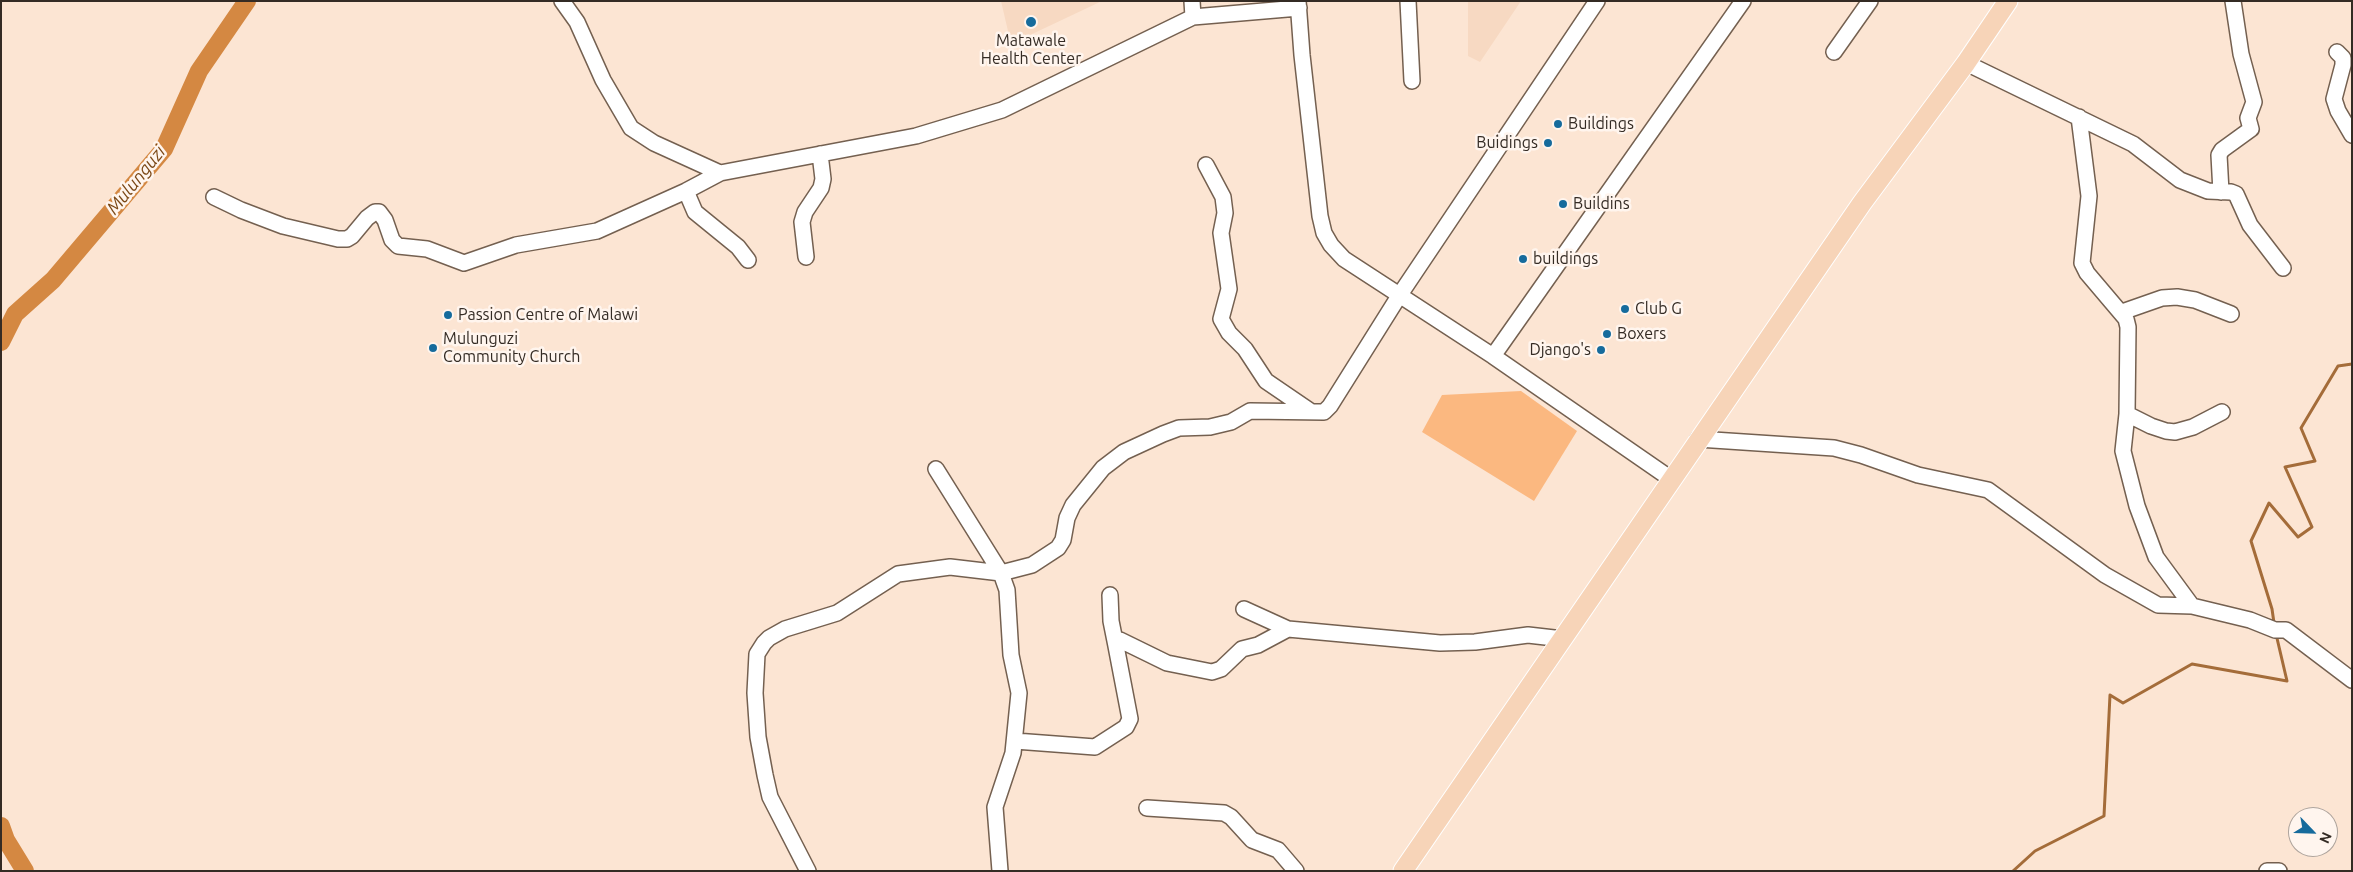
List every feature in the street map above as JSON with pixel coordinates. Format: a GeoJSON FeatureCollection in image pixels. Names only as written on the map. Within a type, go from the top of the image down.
{"type":"FeatureCollection","features":[{"type":"Feature","properties":{"kind":"main road"},"geometry":{"type":"LineString","coordinates":[[1402,871],[1564,639],[1698,439],[1874,186],[1966,63],[2008,1]]}},
{"type":"Feature","properties":{"kind":"street"},"geometry":{"type":"LineString","coordinates":[[562,1],[577,22],[603,80],[631,128],[654,143],[720,173]]}},
{"type":"Feature","properties":{"kind":"street"},"geometry":{"type":"LineString","coordinates":[[1192,1],[1193,17]]}},
{"type":"Feature","properties":{"kind":"street"},"geometry":{"type":"LineString","coordinates":[[1408,1],[1412,82]]}},
{"type":"Feature","properties":{"kind":"street"},"geometry":{"type":"LineString","coordinates":[[808,871],[770,797],[765,775],[758,738],[755,693],[757,654],[764,643],[785,628],[837,612],[898,574],[950,567],[1001,574],[1032,565],[1058,548],[1063,540],[1066,518],[1073,504],[1103,468],[1124,452],[1163,434],[1179,428],[1210,427],[1230,422],[1250,411],[1324,412],[1330,406],[1399,296],[1597,1]]}},
{"type":"Feature","properties":{"kind":"street"},"geometry":{"type":"LineString","coordinates":[[1493,356],[1743,1]]}},
{"type":"Feature","properties":{"kind":"street"},"geometry":{"type":"LineString","coordinates":[[1834,52],[1870,1]]}},
{"type":"Feature","properties":{"kind":"street"},"geometry":{"type":"LineString","coordinates":[[2221,192],[2219,155],[2222,150],[2251,129],[2248,118],[2254,102],[2241,54],[2233,1]]}},
{"type":"Feature","properties":{"kind":"street"},"geometry":{"type":"LineString","coordinates":[[214,197],[241,210],[283,226],[347,239],[374,212],[379,212],[385,220],[392,240],[398,246],[426,249],[464,263],[516,245],[596,231],[686,191],[720,173],[916,136],[1002,110],[1193,17],[1299,4],[1303,65],[1324,233],[1344,259],[1493,356],[1671,479]]}},
{"type":"Feature","properties":{"kind":"street"},"geometry":{"type":"LineString","coordinates":[[2338,52],[2343,58],[2343,65],[2334,99],[2338,111],[2352,135]]}},
{"type":"Feature","properties":{"kind":"street"},"geometry":{"type":"LineString","coordinates":[[1966,63],[2133,144],[2180,180],[2208,191],[2236,194],[2250,225],[2283,268]]}},
{"type":"Feature","properties":{"kind":"street"},"geometry":{"type":"LineString","coordinates":[[2078,117],[2089,196],[2082,263],[2087,273],[2122,312],[2128,327],[2127,414],[2123,451],[2136,506],[2156,557],[2192,606]]}},
{"type":"Feature","properties":{"kind":"street"},"geometry":{"type":"LineString","coordinates":[[806,257],[802,222],[805,212],[821,188],[823,179],[820,154]]}},
{"type":"Feature","properties":{"kind":"street"},"geometry":{"type":"LineString","coordinates":[[1206,165],[1223,197],[1225,213],[1222,233],[1229,289],[1221,319],[1229,333],[1245,349],[1266,381],[1311,412]]}},
{"type":"Feature","properties":{"kind":"street"},"geometry":{"type":"LineString","coordinates":[[686,191],[695,212],[738,247],[748,260]]}},
{"type":"Feature","properties":{"kind":"street"},"geometry":{"type":"LineString","coordinates":[[2122,312],[2162,298],[2176,297],[2195,300],[2230,314]]}},
{"type":"Feature","properties":{"kind":"street"},"geometry":{"type":"LineString","coordinates":[[2127,414],[2159,429],[2175,432],[2193,427],[2222,412]]}},
{"type":"Feature","properties":{"kind":"street"},"geometry":{"type":"LineString","coordinates":[[1698,439],[1834,448],[1918,475],[1988,490],[2104,575],[2158,605],[2192,606],[2250,620],[2275,630],[2286,630],[2352,680]]}},
{"type":"Feature","properties":{"kind":"street"},"geometry":{"type":"LineString","coordinates":[[936,469],[1001,574],[1007,590],[1010,648],[1020,693],[1015,741],[995,807],[1000,871]]}},
{"type":"Feature","properties":{"kind":"street"},"geometry":{"type":"LineString","coordinates":[[1015,741],[1095,747],[1126,727],[1130,720],[1111,621],[1110,594]]}},
{"type":"Feature","properties":{"kind":"street"},"geometry":{"type":"LineString","coordinates":[[1244,609],[1288,629],[1440,643],[1475,642],[1528,635],[1564,639]]}},
{"type":"Feature","properties":{"kind":"street"},"geometry":{"type":"LineString","coordinates":[[1116,646],[1118,642],[1124,640],[1167,663],[1212,672],[1221,669],[1242,649],[1258,645],[1288,629]]}},
{"type":"Feature","properties":{"kind":"street"},"geometry":{"type":"LineString","coordinates":[[1147,808],[1224,813],[1252,840],[1278,850],[1296,871]]}},
{"type":"Feature","properties":{"kind":"street"},"geometry":{"type":"LineString","coordinates":[[2267,871],[2279,871]]}},
{"type":"Feature","properties":{"kind":"shaded area","name":"Matawale Health Center"},"geometry":{"type":"Polygon","coordinates":[[[1001,1],[1102,1],[1011,44],[1001,1]]]}},
{"type":"Feature","properties":{"kind":"shaded area"},"geometry":{"type":"Polygon","coordinates":[[[1468,1],[1521,1],[1480,62],[1468,56],[1468,1]]]}},
{"type":"Feature","properties":{"kind":"shaded area"},"geometry":{"type":"Polygon","coordinates":[[[1521,391],[1577,431],[1534,501],[1422,432],[1442,395],[1521,391]]]}},
{"type":"Feature","properties":{"kind":"waterway","name":"Mulunguzi"},"geometry":{"type":"LineString","coordinates":[[1,342],[15,314],[53,280],[164,149],[199,71],[247,1]]}},
{"type":"Feature","properties":{"kind":"waterway"},"geometry":{"type":"LineString","coordinates":[[2274,623],[2272,609],[2251,541],[2269,503],[2298,537],[2312,527],[2285,467],[2315,461],[2301,428],[2338,366],[2352,364]]}},
{"type":"Feature","properties":{"kind":"waterway"},"geometry":{"type":"LineString","coordinates":[[2013,871],[2035,851],[2104,816],[2110,695],[2123,703],[2192,664],[2287,681],[2276,634]]}},
{"type":"Feature","properties":{"kind":"waterway","name":"Mulunguzi"},"geometry":{"type":"LineString","coordinates":[[1,826],[6,840],[25,871]]}},
{"type":"Feature","properties":{"kind":"place","name":"Matawale Health Center"},"geometry":{"type":"Point","coordinates":[1031,22]}},
{"type":"Feature","properties":{"kind":"place","name":"Buildings"},"geometry":{"type":"Point","coordinates":[1558,124]}},
{"type":"Feature","properties":{"kind":"place","name":"Buidings"},"geometry":{"type":"Point","coordinates":[1548,143]}},
{"type":"Feature","properties":{"kind":"place","name":"Buildins"},"geometry":{"type":"Point","coordinates":[1563,204]}},
{"type":"Feature","properties":{"kind":"place","name":"buildings"},"geometry":{"type":"Point","coordinates":[1523,259]}},
{"type":"Feature","properties":{"kind":"place","name":"Club G"},"geometry":{"type":"Point","coordinates":[1625,309]}},
{"type":"Feature","properties":{"kind":"place","name":"Passion Centre of Malawi"},"geometry":{"type":"Point","coordinates":[448,315]}},
{"type":"Feature","properties":{"kind":"place","name":"Boxers"},"geometry":{"type":"Point","coordinates":[1607,334]}},
{"type":"Feature","properties":{"kind":"place","name":"Mulunguzi Community Church"},"geometry":{"type":"Point","coordinates":[433,348]}},
{"type":"Feature","properties":{"kind":"place","name":"Django's"},"geometry":{"type":"Point","coordinates":[1601,350]}}]}
